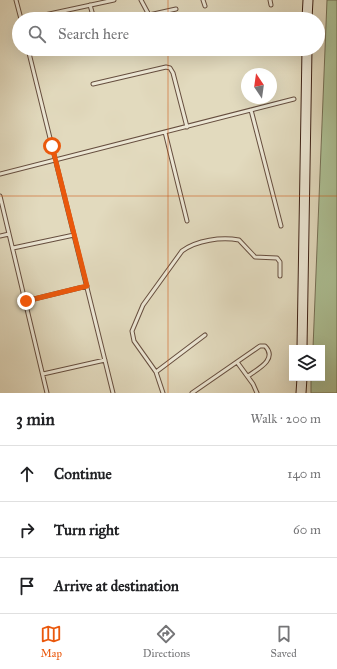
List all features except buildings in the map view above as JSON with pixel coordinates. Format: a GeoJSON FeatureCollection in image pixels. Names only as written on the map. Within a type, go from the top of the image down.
{"type":"FeatureCollection","features":[{"type":"Feature","properties":{"kind":"street"},"geometry":{"type":"LineString","coordinates":[[307,12],[308,0]]}},
{"type":"Feature","properties":{"kind":"street"},"geometry":{"type":"LineString","coordinates":[[302,345],[307,56]]}},
{"type":"Feature","properties":{"kind":"street"},"geometry":{"type":"LineString","coordinates":[[301,393],[302,381]]}},
{"type":"Feature","properties":{"kind":"lane"},"geometry":{"type":"LineString","coordinates":[[16,0],[19,12]]}},
{"type":"Feature","properties":{"kind":"lane"},"geometry":{"type":"LineString","coordinates":[[58,12],[114,0]]}},
{"type":"Feature","properties":{"kind":"lane"},"geometry":{"type":"LineString","coordinates":[[141,0],[147,12]]}},
{"type":"Feature","properties":{"kind":"lane"},"geometry":{"type":"LineString","coordinates":[[203,0],[204,6]]}},
{"type":"Feature","properties":{"kind":"lane"},"geometry":{"type":"LineString","coordinates":[[270,0],[271,5]]}},
{"type":"Feature","properties":{"kind":"lane"},"geometry":{"type":"LineString","coordinates":[[90,5],[92,12]]}},
{"type":"Feature","properties":{"kind":"lane"},"geometry":{"type":"LineString","coordinates":[[165,12],[176,10]]}},
{"type":"Feature","properties":{"kind":"lane"},"geometry":{"type":"LineString","coordinates":[[30,56],[113,393]]}},
{"type":"Feature","properties":{"kind":"lane"},"geometry":{"type":"LineString","coordinates":[[93,84],[166,67],[170,68],[173,73],[187,126]]}},
{"type":"Feature","properties":{"kind":"lane"},"geometry":{"type":"LineString","coordinates":[[0,174],[294,99]]}},
{"type":"Feature","properties":{"kind":"lane"},"geometry":{"type":"LineString","coordinates":[[251,110],[281,226]]}},
{"type":"Feature","properties":{"kind":"lane"},"geometry":{"type":"LineString","coordinates":[[164,132],[187,221]]}},
{"type":"Feature","properties":{"kind":"lane"},"geometry":{"type":"LineString","coordinates":[[0,196],[47,393]]}},
{"type":"Feature","properties":{"kind":"lane"},"geometry":{"type":"LineString","coordinates":[[0,236],[9,234]]}},
{"type":"Feature","properties":{"kind":"lane"},"geometry":{"type":"LineString","coordinates":[[13,248],[74,235]]}},
{"type":"Feature","properties":{"kind":"lane"},"geometry":{"type":"LineString","coordinates":[[163,393],[156,372],[134,341],[132,331],[143,305],[182,251],[203,241],[239,240],[255,257],[277,258],[280,262],[280,276]]}},
{"type":"Feature","properties":{"kind":"lane"},"geometry":{"type":"LineString","coordinates":[[26,301],[87,286]]}},
{"type":"Feature","properties":{"kind":"lane"},"geometry":{"type":"LineString","coordinates":[[156,372],[205,336]]}},
{"type":"Feature","properties":{"kind":"lane"},"geometry":{"type":"LineString","coordinates":[[192,393],[260,346],[267,348],[270,355],[266,363],[248,376]]}},
{"type":"Feature","properties":{"kind":"lane"},"geometry":{"type":"LineString","coordinates":[[43,374],[105,360]]}},
{"type":"Feature","properties":{"kind":"lane"},"geometry":{"type":"LineString","coordinates":[[238,362],[248,376],[257,393]]}},
{"type":"Feature","properties":{"kind":"green space"},"geometry":{"type":"Polygon","coordinates":[[[327,0],[337,0],[337,393],[311,393],[311,381],[325,381],[325,345],[313,345],[327,0]]]}},
{"type":"Feature","properties":{"kind":"route"},"geometry":{"type":"LineString","coordinates":[[26,301],[87,286],[52,146]]}}]}
